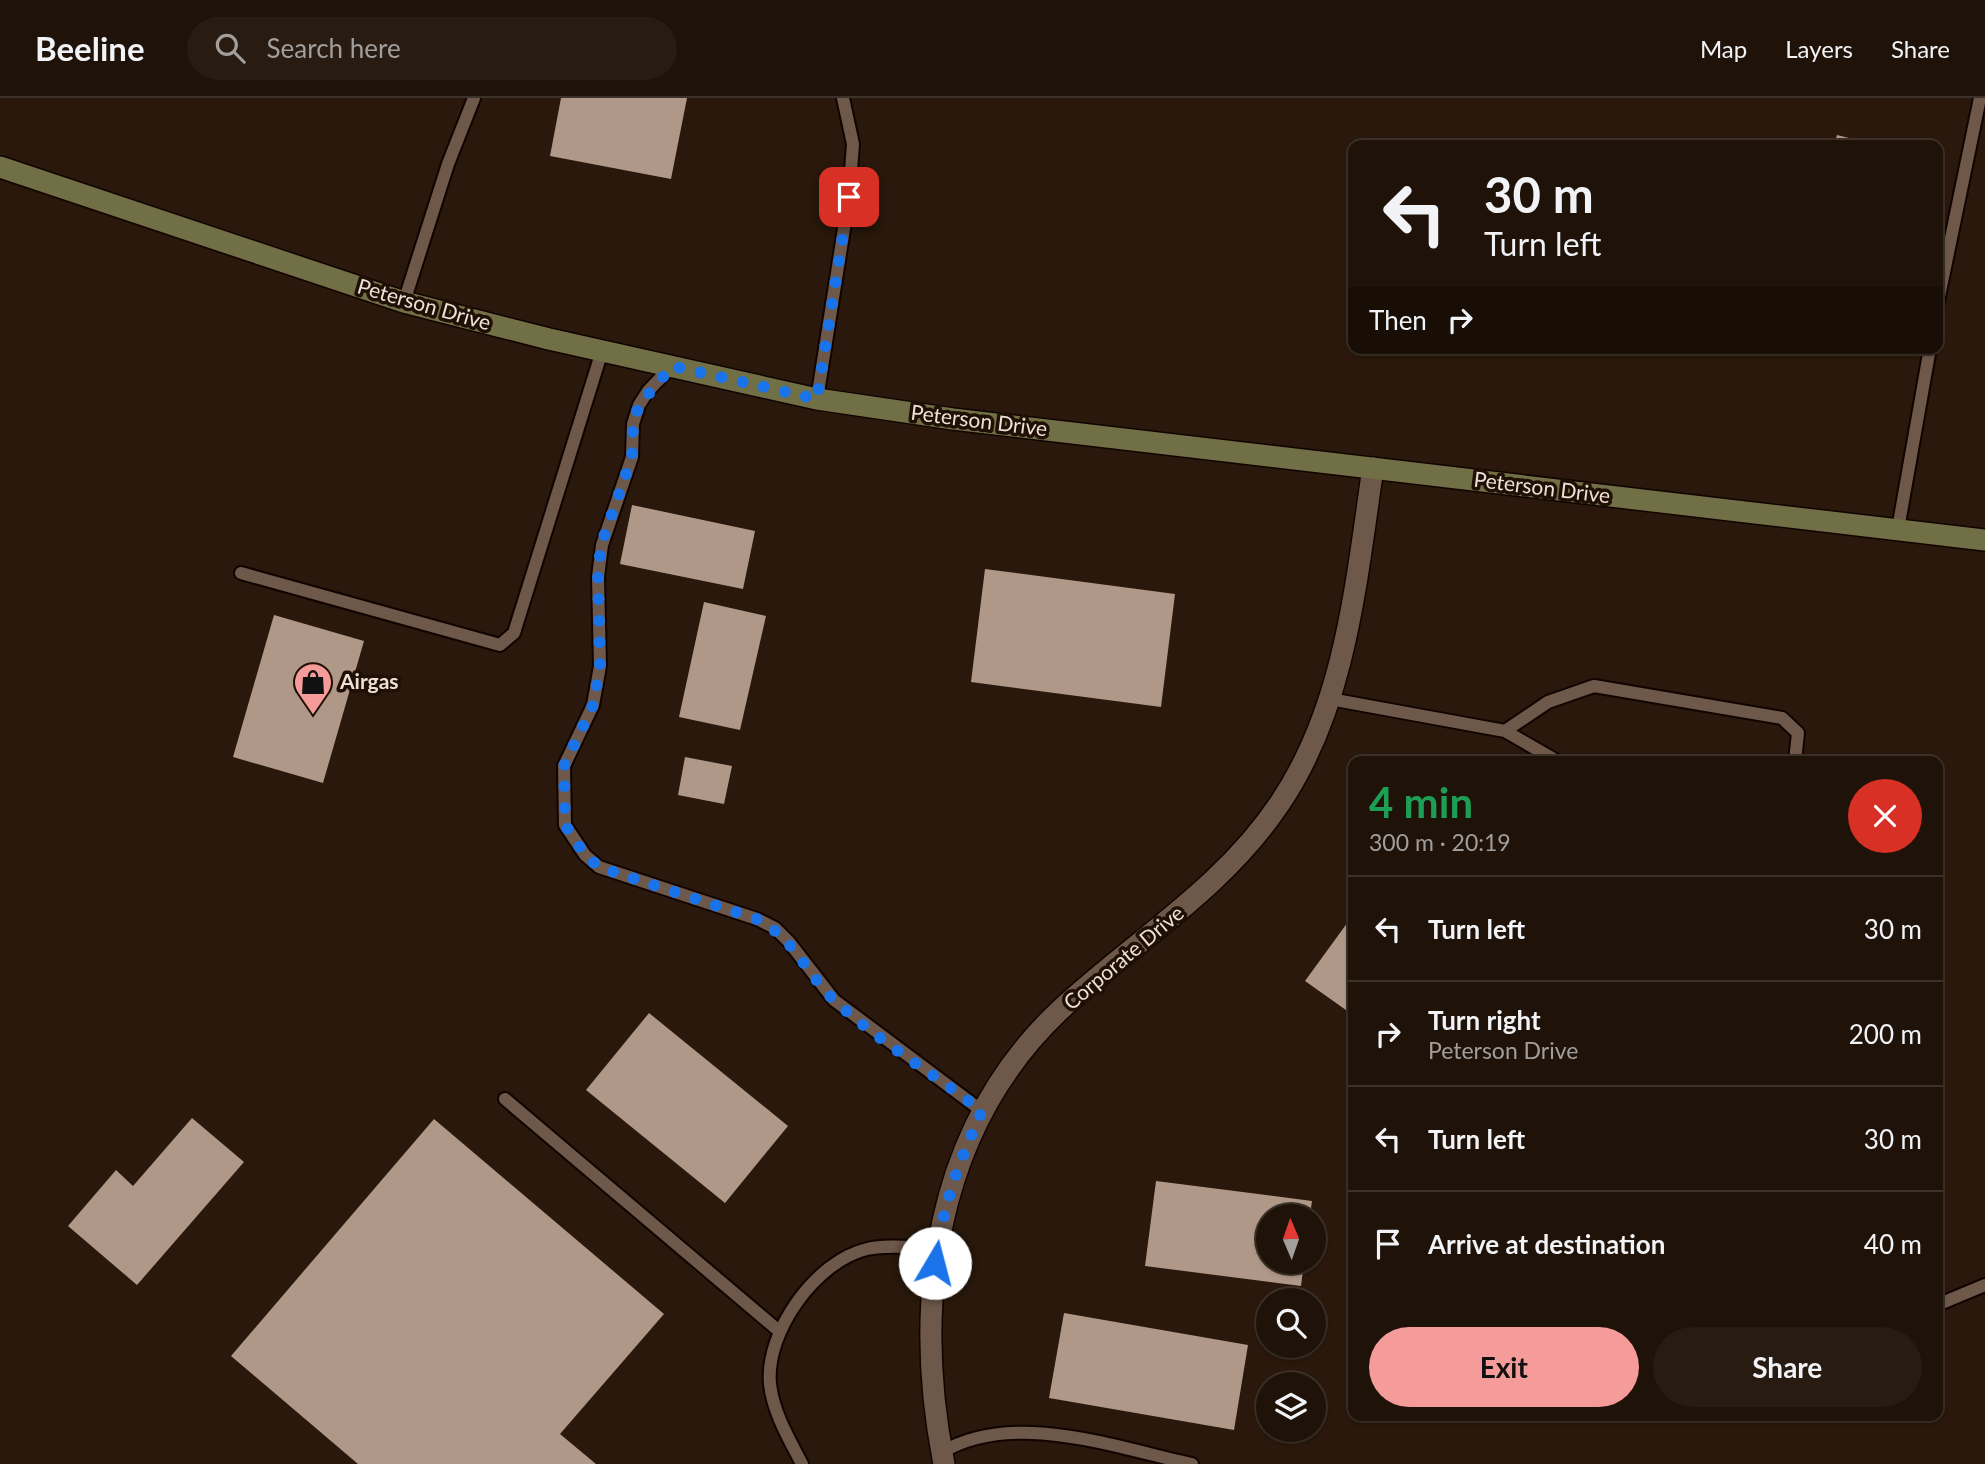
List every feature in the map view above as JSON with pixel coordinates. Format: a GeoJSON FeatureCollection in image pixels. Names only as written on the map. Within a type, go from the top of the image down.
{"type":"FeatureCollection","features":[{"type":"Feature","properties":{"kind":"street","name":"Peterson Drive"},"geometry":{"type":"LineString","coordinates":[[0,167],[404,302],[602,351],[817,399],[1985,540]]}},
{"type":"Feature","properties":{"kind":"street","name":"Corporate Drive"},"geometry":{"type":"LineString","coordinates":[[942,1459],[932,1337],[937,1248],[957,1166],[982,1111],[1016,1059],[1058,1013],[1203,892],[1246,849],[1281,802],[1307,755],[1330,699],[1354,598],[1373,468]]}},
{"type":"Feature","properties":{"kind":"lane"},"geometry":{"type":"LineString","coordinates":[[404,302],[448,164],[474,98]]}},
{"type":"Feature","properties":{"kind":"lane"},"geometry":{"type":"LineString","coordinates":[[817,399],[849,197],[853,144],[843,98]]}},
{"type":"Feature","properties":{"kind":"lane"},"geometry":{"type":"LineString","coordinates":[[1943,266],[1980,98]]}},
{"type":"Feature","properties":{"kind":"lane"},"geometry":{"type":"LineString","coordinates":[[241,573],[500,645],[514,633],[602,351]]}},
{"type":"Feature","properties":{"kind":"lane"},"geometry":{"type":"LineString","coordinates":[[1898,529],[1929,354]]}},
{"type":"Feature","properties":{"kind":"lane"},"geometry":{"type":"LineString","coordinates":[[672,366],[639,405],[633,424],[632,457],[601,545],[598,577],[600,666],[593,705],[564,766],[565,825],[585,855],[599,867],[757,919],[775,928],[834,1000],[982,1111]]}},
{"type":"Feature","properties":{"kind":"lane"},"geometry":{"type":"LineString","coordinates":[[1505,732],[1548,702],[1594,686],[1782,718],[1798,733],[1796,756]]}},
{"type":"Feature","properties":{"kind":"lane"},"geometry":{"type":"LineString","coordinates":[[1330,699],[1505,732],[1548,756]]}},
{"type":"Feature","properties":{"kind":"lane"},"geometry":{"type":"LineString","coordinates":[[505,1099],[779,1331]]}},
{"type":"Feature","properties":{"kind":"lane"},"geometry":{"type":"LineString","coordinates":[[802,1464],[782,1426],[770,1383],[779,1331],[803,1292],[837,1264],[867,1248],[937,1248]]}},
{"type":"Feature","properties":{"kind":"lane"},"geometry":{"type":"LineString","coordinates":[[1943,1303],[1985,1285]]}},
{"type":"Feature","properties":{"kind":"lane"},"geometry":{"type":"LineString","coordinates":[[942,1459],[975,1439],[1000,1434],[1038,1433],[1192,1464]]}},
{"type":"Feature","properties":{"kind":"building"},"geometry":{"type":"Polygon","coordinates":[[[561,98],[687,98],[671,179],[550,156],[561,98]]]}},
{"type":"Feature","properties":{"kind":"building"},"geometry":{"type":"Polygon","coordinates":[[[1837,135],[1857,140],[1836,140],[1837,135]]]}},
{"type":"Feature","properties":{"kind":"building"},"geometry":{"type":"Polygon","coordinates":[[[632,505],[755,531],[743,589],[620,564],[632,505]]]}},
{"type":"Feature","properties":{"kind":"building"},"geometry":{"type":"Polygon","coordinates":[[[985,569],[1175,594],[1161,707],[971,682],[985,569]]]}},
{"type":"Feature","properties":{"kind":"building"},"geometry":{"type":"Polygon","coordinates":[[[704,602],[766,616],[740,730],[679,717],[704,602]]]}},
{"type":"Feature","properties":{"kind":"building"},"geometry":{"type":"Polygon","coordinates":[[[274,615],[364,641],[323,783],[233,757],[274,615]]]}},
{"type":"Feature","properties":{"kind":"building"},"geometry":{"type":"Polygon","coordinates":[[[685,757],[732,766],[724,804],[678,795],[685,757]]]}},
{"type":"Feature","properties":{"kind":"building"},"geometry":{"type":"Polygon","coordinates":[[[1348,922],[1348,1011],[1305,981],[1348,922]]]}},
{"type":"Feature","properties":{"kind":"building"},"geometry":{"type":"Polygon","coordinates":[[[649,1013],[788,1126],[725,1203],[586,1090],[649,1013]]]}},
{"type":"Feature","properties":{"kind":"building"},"geometry":{"type":"Polygon","coordinates":[[[192,1118],[244,1162],[137,1285],[68,1226],[116,1170],[133,1186],[192,1118]]]}},
{"type":"Feature","properties":{"kind":"building"},"geometry":{"type":"Polygon","coordinates":[[[434,1119],[664,1314],[560,1434],[596,1464],[358,1464],[231,1356],[434,1119]]]}},
{"type":"Feature","properties":{"kind":"building"},"geometry":{"type":"Polygon","coordinates":[[[1156,1181],[1312,1201],[1312,1204],[1256,1204],[1256,1274],[1302,1274],[1301,1286],[1145,1266],[1156,1181]]]}},
{"type":"Feature","properties":{"kind":"building"},"geometry":{"type":"Polygon","coordinates":[[[1064,1313],[1248,1345],[1234,1430],[1049,1398],[1064,1313]]]}},
{"type":"Feature","properties":{"kind":"place","name":"Airgas"},"geometry":{"type":"Point","coordinates":[313,716]}},
{"type":"Feature","properties":{"kind":"route"},"geometry":{"type":"LineString","coordinates":[[849,197],[817,399],[672,366],[648,391],[639,405],[633,424],[632,457],[601,545],[598,577],[600,666],[593,705],[573,742],[564,766],[562,798],[565,825],[570,835],[585,855],[599,867],[757,919],[775,928],[834,1000],[982,1111],[957,1166],[941,1222],[935,1263]]}}]}
